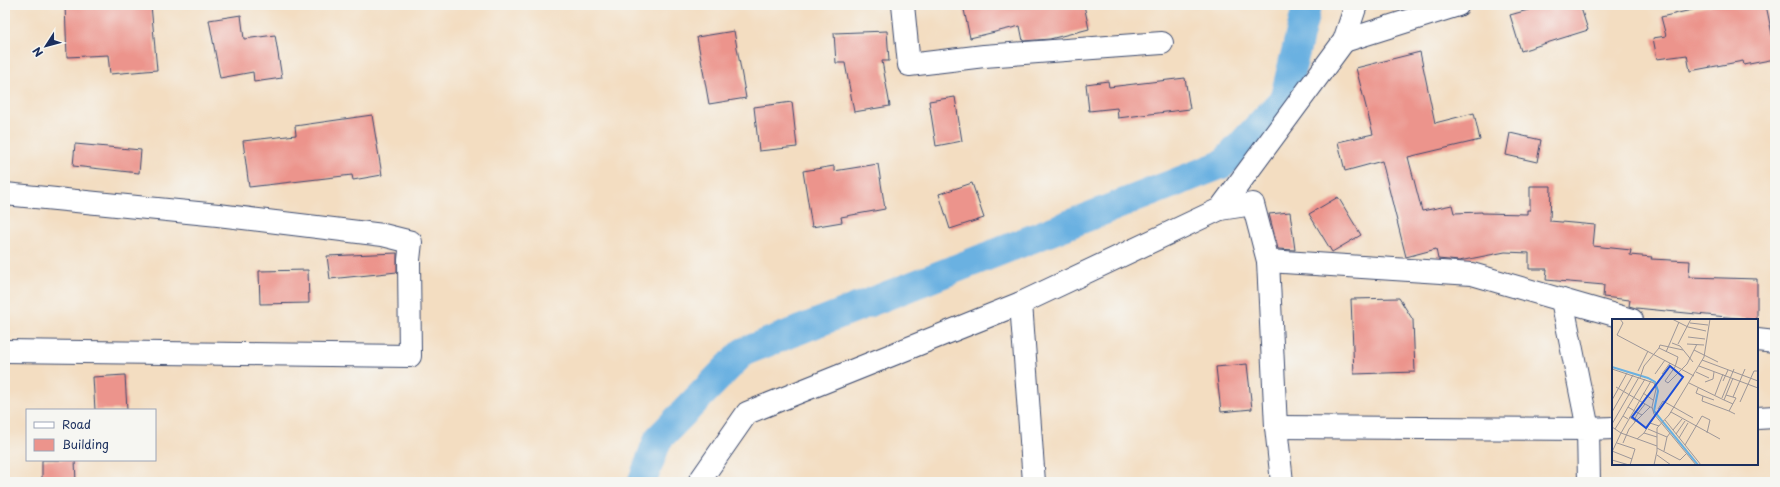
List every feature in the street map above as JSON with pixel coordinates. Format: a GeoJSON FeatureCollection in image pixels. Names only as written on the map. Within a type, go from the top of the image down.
{"type":"FeatureCollection","features":[{"type":"Feature","properties":{"kind":"street"},"geometry":{"type":"LineString","coordinates":[[903,5],[909,66],[984,56],[1162,43]]}},
{"type":"Feature","properties":{"kind":"street"},"geometry":{"type":"LineString","coordinates":[[1220,209],[1344,41],[1356,5]]}},
{"type":"Feature","properties":{"kind":"street"},"geometry":{"type":"LineString","coordinates":[[1344,41],[1458,5]]}},
{"type":"Feature","properties":{"kind":"street"},"geometry":{"type":"LineString","coordinates":[[5,194],[226,216],[383,234],[412,242],[408,260],[410,356],[5,351]]}},
{"type":"Feature","properties":{"kind":"street"},"geometry":{"type":"LineString","coordinates":[[699,482],[747,413],[1021,303],[1220,209],[1253,204],[1268,261],[1276,428],[1282,482]]}},
{"type":"Feature","properties":{"kind":"street"},"geometry":{"type":"LineString","coordinates":[[1268,261],[1472,274],[1628,319]]}},
{"type":"Feature","properties":{"kind":"street"},"geometry":{"type":"LineString","coordinates":[[1562,300],[1588,429],[1589,482]]}},
{"type":"Feature","properties":{"kind":"street"},"geometry":{"type":"LineString","coordinates":[[1021,303],[1034,482]]}},
{"type":"Feature","properties":{"kind":"street"},"geometry":{"type":"LineString","coordinates":[[1758,340],[1775,342]]}},
{"type":"Feature","properties":{"kind":"street"},"geometry":{"type":"LineString","coordinates":[[1758,418],[1775,417]]}},
{"type":"Feature","properties":{"kind":"street"},"geometry":{"type":"LineString","coordinates":[[1276,428],[1612,428]]}},
{"type":"Feature","properties":{"kind":"building"},"geometry":{"type":"Polygon","coordinates":[[[65,5],[151,5],[157,70],[110,74],[108,55],[67,57],[65,5]]]}},
{"type":"Feature","properties":{"kind":"building"},"geometry":{"type":"Polygon","coordinates":[[[963,5],[1084,5],[1089,29],[1050,39],[1023,41],[1020,26],[970,38],[963,5]]]}},
{"type":"Feature","properties":{"kind":"building"},"geometry":{"type":"Polygon","coordinates":[[[1546,5],[1580,5],[1588,30],[1521,51],[1510,15],[1546,5]]]}},
{"type":"Feature","properties":{"kind":"building"},"geometry":{"type":"Polygon","coordinates":[[[1713,5],[1766,5],[1775,49],[1775,59],[1744,65],[1743,61],[1690,71],[1687,55],[1657,59],[1653,38],[1666,36],[1661,17],[1713,5]]]}},
{"type":"Feature","properties":{"kind":"building"},"geometry":{"type":"Polygon","coordinates":[[[241,15],[244,39],[275,35],[282,78],[254,82],[253,72],[220,78],[209,20],[241,15]]]}},
{"type":"Feature","properties":{"kind":"building"},"geometry":{"type":"Polygon","coordinates":[[[734,31],[746,98],[709,104],[697,37],[734,31]]]}},
{"type":"Feature","properties":{"kind":"building"},"geometry":{"type":"Polygon","coordinates":[[[887,31],[889,61],[882,61],[890,106],[854,112],[845,63],[836,63],[834,33],[887,31]]]}},
{"type":"Feature","properties":{"kind":"building"},"geometry":{"type":"Polygon","coordinates":[[[1420,52],[1435,123],[1474,113],[1480,140],[1408,157],[1422,211],[1452,205],[1454,213],[1482,212],[1527,214],[1527,210],[1530,210],[1530,186],[1551,186],[1550,221],[1595,225],[1593,246],[1631,250],[1630,255],[1652,257],[1651,259],[1690,261],[1689,277],[1757,279],[1757,319],[1636,308],[1629,306],[1630,300],[1603,297],[1604,285],[1546,280],[1547,269],[1529,269],[1529,253],[1505,252],[1459,261],[1438,259],[1436,249],[1406,257],[1382,161],[1345,171],[1338,142],[1373,134],[1356,68],[1420,52]]]}},
{"type":"Feature","properties":{"kind":"building"},"geometry":{"type":"Polygon","coordinates":[[[1185,78],[1190,109],[1118,118],[1117,108],[1089,111],[1086,84],[1108,81],[1109,87],[1185,78]]]}},
{"type":"Feature","properties":{"kind":"building"},"geometry":{"type":"Polygon","coordinates":[[[955,97],[962,141],[936,146],[929,101],[955,97]]]}},
{"type":"Feature","properties":{"kind":"building"},"geometry":{"type":"Polygon","coordinates":[[[792,102],[797,147],[759,151],[754,107],[792,102]]]}},
{"type":"Feature","properties":{"kind":"building"},"geometry":{"type":"Polygon","coordinates":[[[372,115],[382,175],[353,180],[352,175],[249,187],[243,141],[296,135],[295,126],[372,115]]]}},
{"type":"Feature","properties":{"kind":"building"},"geometry":{"type":"Polygon","coordinates":[[[1510,133],[1541,140],[1537,162],[1506,155],[1510,133]]]}},
{"type":"Feature","properties":{"kind":"building"},"geometry":{"type":"Polygon","coordinates":[[[75,144],[141,150],[139,173],[73,166],[75,144]]]}},
{"type":"Feature","properties":{"kind":"building"},"geometry":{"type":"Polygon","coordinates":[[[878,164],[885,209],[841,217],[842,222],[812,227],[803,171],[834,166],[834,171],[878,164]]]}},
{"type":"Feature","properties":{"kind":"building"},"geometry":{"type":"Polygon","coordinates":[[[972,183],[984,218],[950,229],[939,194],[972,183]]]}},
{"type":"Feature","properties":{"kind":"building"},"geometry":{"type":"Polygon","coordinates":[[[1338,197],[1361,235],[1332,252],[1309,214],[1338,197]]]}},
{"type":"Feature","properties":{"kind":"building"},"geometry":{"type":"Polygon","coordinates":[[[1290,212],[1295,250],[1278,249],[1269,214],[1290,212]]]}},
{"type":"Feature","properties":{"kind":"building"},"geometry":{"type":"Polygon","coordinates":[[[397,253],[397,272],[330,279],[327,256],[397,253]]]}},
{"type":"Feature","properties":{"kind":"building"},"geometry":{"type":"Polygon","coordinates":[[[308,270],[309,303],[260,304],[259,271],[308,270]]]}},
{"type":"Feature","properties":{"kind":"building"},"geometry":{"type":"Polygon","coordinates":[[[1399,298],[1413,320],[1415,372],[1354,374],[1351,299],[1399,298]]]}},
{"type":"Feature","properties":{"kind":"building"},"geometry":{"type":"Polygon","coordinates":[[[1247,364],[1252,409],[1221,412],[1216,367],[1247,364]]]}},
{"type":"Feature","properties":{"kind":"building"},"geometry":{"type":"Polygon","coordinates":[[[125,375],[127,409],[95,409],[93,377],[125,375]]]}},
{"type":"Feature","properties":{"kind":"building"},"geometry":{"type":"Polygon","coordinates":[[[42,461],[75,461],[76,482],[42,482],[42,461]]]}},
{"type":"Feature","properties":{"kind":"waterway"},"geometry":{"type":"LineString","coordinates":[[642,482],[658,439],[743,352],[1223,164],[1284,99],[1307,5]]}}]}
